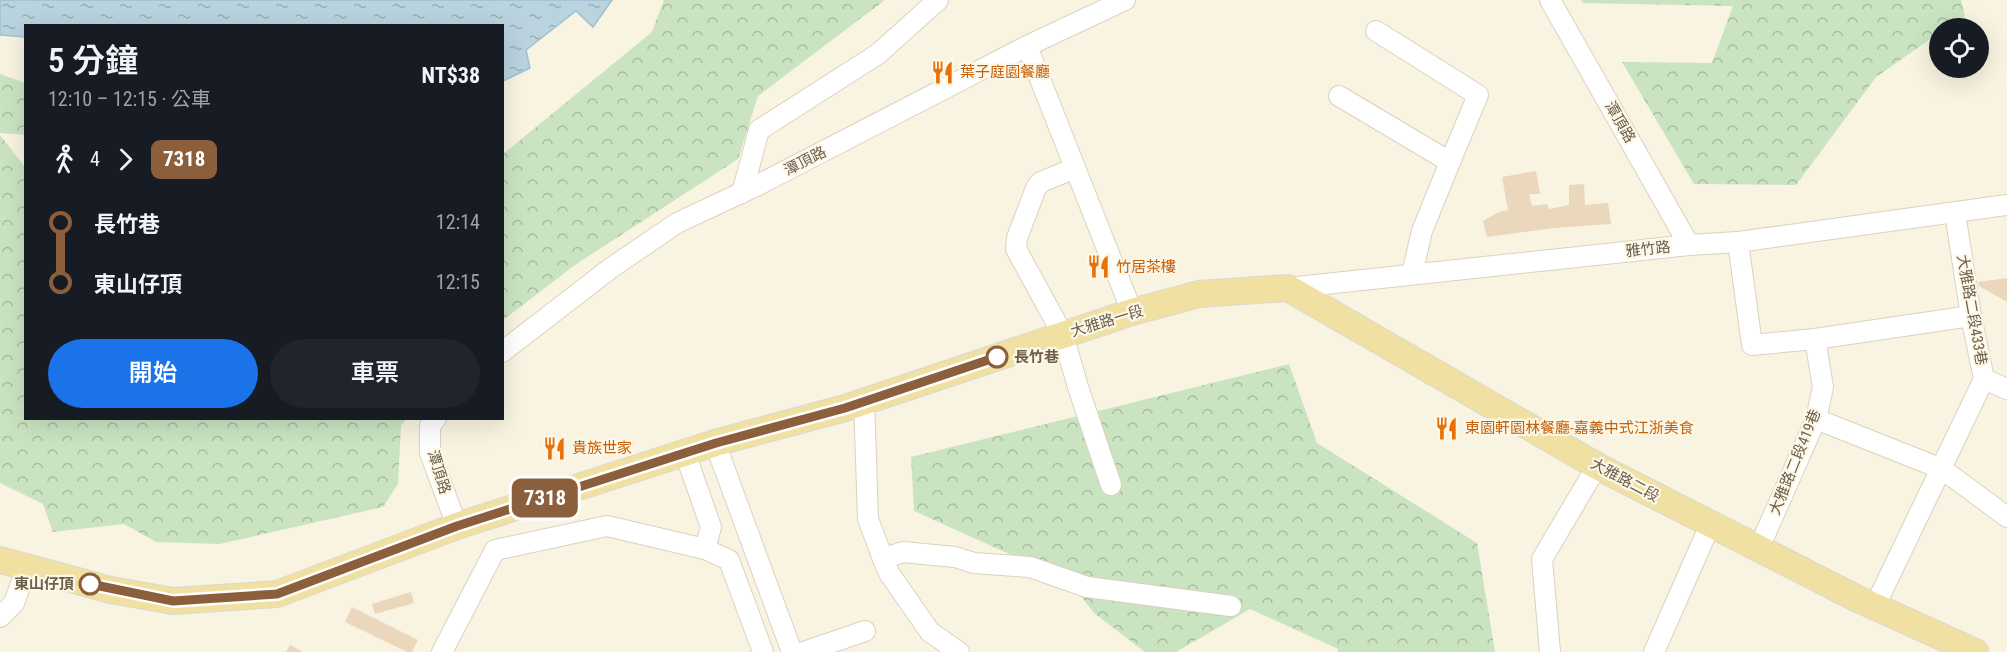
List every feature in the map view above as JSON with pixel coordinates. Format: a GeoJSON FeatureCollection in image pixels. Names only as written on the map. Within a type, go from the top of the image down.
{"type":"FeatureCollection","features":[{"type":"Feature","properties":{"kind":"main road","name":"大雅路一段"},"geometry":{"type":"LineString","coordinates":[[0,560],[111,590],[173,601],[277,594],[457,526],[716,443],[845,408],[1132,312],[1199,294],[1288,288]]}},
{"type":"Feature","properties":{"kind":"main road","name":"大雅路二段"},"geometry":{"type":"LineString","coordinates":[[1288,288],[1597,466],[1710,525],[1974,652]]}},
{"type":"Feature","properties":{"kind":"street"},"geometry":{"type":"LineString","coordinates":[[742,193],[759,130],[878,54],[938,0]]}},
{"type":"Feature","properties":{"kind":"street","name":"潭頂路"},"geometry":{"type":"LineString","coordinates":[[504,350],[611,268],[677,223],[742,193],[1028,46],[1125,0]]}},
{"type":"Feature","properties":{"kind":"street","name":"潭頂路"},"geometry":{"type":"LineString","coordinates":[[1550,0],[1689,244]]}},
{"type":"Feature","properties":{"kind":"street"},"geometry":{"type":"LineString","coordinates":[[1376,31],[1478,95],[1422,231],[1412,274]]}},
{"type":"Feature","properties":{"kind":"street"},"geometry":{"type":"LineString","coordinates":[[1028,46],[1132,312]]}},
{"type":"Feature","properties":{"kind":"street"},"geometry":{"type":"LineString","coordinates":[[1339,96],[1450,162]]}},
{"type":"Feature","properties":{"kind":"street"},"geometry":{"type":"LineString","coordinates":[[1075,168],[1041,182],[1036,188],[1017,238],[1016,249],[1063,335],[1111,484]]}},
{"type":"Feature","properties":{"kind":"street","name":"雅竹路"},"geometry":{"type":"LineString","coordinates":[[1288,288],[1689,244],[1738,242],[2007,205]]}},
{"type":"Feature","properties":{"kind":"street","name":"大雅路二段433巷"},"geometry":{"type":"LineString","coordinates":[[1875,606],[1984,379],[1971,316],[1955,213]]}},
{"type":"Feature","properties":{"kind":"street"},"geometry":{"type":"LineString","coordinates":[[1738,242],[1752,345],[1815,339],[1971,316]]}},
{"type":"Feature","properties":{"kind":"street","name":"大雅路二段419巷"},"geometry":{"type":"LineString","coordinates":[[1759,548],[1816,419],[1823,387],[1815,339]]}},
{"type":"Feature","properties":{"kind":"street"},"geometry":{"type":"LineString","coordinates":[[1984,379],[2007,389]]}},
{"type":"Feature","properties":{"kind":"street"},"geometry":{"type":"LineString","coordinates":[[864,400],[868,519],[883,559],[889,573],[930,632],[960,652]]}},
{"type":"Feature","properties":{"kind":"street"},"geometry":{"type":"LineString","coordinates":[[1816,419],[1942,469],[2007,517]]}},
{"type":"Feature","properties":{"kind":"street","name":"潭頂路"},"geometry":{"type":"LineString","coordinates":[[434,420],[430,426],[430,453],[457,526]]}},
{"type":"Feature","properties":{"kind":"street"},"geometry":{"type":"LineString","coordinates":[[716,443],[792,652]]}},
{"type":"Feature","properties":{"kind":"street"},"geometry":{"type":"LineString","coordinates":[[685,453],[711,527],[705,549]]}},
{"type":"Feature","properties":{"kind":"street"},"geometry":{"type":"LineString","coordinates":[[1550,652],[1542,559],[1597,466]]}},
{"type":"Feature","properties":{"kind":"street"},"geometry":{"type":"LineString","coordinates":[[1654,652],[1710,525]]}},
{"type":"Feature","properties":{"kind":"street"},"geometry":{"type":"LineString","coordinates":[[442,652],[495,550],[607,526],[705,549],[729,560],[763,652]]}},
{"type":"Feature","properties":{"kind":"street"},"geometry":{"type":"LineString","coordinates":[[883,559],[903,552],[955,557],[974,564],[1030,567],[1087,587],[1231,606]]}},
{"type":"Feature","properties":{"kind":"street"},"geometry":{"type":"LineString","coordinates":[[0,617],[14,603],[27,567]]}},
{"type":"Feature","properties":{"kind":"street"},"geometry":{"type":"LineString","coordinates":[[804,652],[865,631]]}},
{"type":"Feature","properties":{"kind":"green space"},"geometry":{"type":"Polygon","coordinates":[[[664,0],[885,0],[758,96],[738,159],[575,265],[504,319],[504,153],[652,32],[664,0]]]}},
{"type":"Feature","properties":{"kind":"green space"},"geometry":{"type":"Polygon","coordinates":[[[1581,0],[1961,0],[1965,16],[1962,18],[1929,18],[1929,40],[1876,77],[1796,185],[1694,184],[1622,62],[1712,63],[1733,6],[1583,3],[1581,0]]]}},
{"type":"Feature","properties":{"kind":"green space"},"geometry":{"type":"Polygon","coordinates":[[[0,74],[24,83],[24,135],[0,133],[0,74]]]}},
{"type":"Feature","properties":{"kind":"green space"},"geometry":{"type":"Polygon","coordinates":[[[0,135],[24,166],[24,420],[405,420],[401,426],[398,484],[383,507],[220,544],[156,542],[124,524],[53,532],[43,504],[0,483],[0,135]]]}},
{"type":"Feature","properties":{"kind":"green space"},"geometry":{"type":"Polygon","coordinates":[[[1289,364],[1317,443],[1477,543],[1495,652],[1338,652],[1338,649],[1250,609],[1176,652],[1145,652],[1094,613],[1069,581],[914,511],[911,457],[1289,364]]]}},
{"type":"Feature","properties":{"kind":"water"},"geometry":{"type":"Polygon","coordinates":[[[0,0],[612,0],[593,27],[576,11],[526,50],[530,68],[504,81],[504,24],[24,24],[24,37],[0,35],[0,0]]]}},
{"type":"Feature","properties":{"kind":"building"},"geometry":{"type":"Polygon","coordinates":[[[1536,171],[1540,194],[1529,194],[1532,206],[1547,204],[1549,209],[1569,205],[1569,185],[1584,184],[1585,205],[1608,203],[1611,224],[1554,228],[1487,237],[1483,221],[1508,210],[1502,177],[1536,171]]]}},
{"type":"Feature","properties":{"kind":"building"},"geometry":{"type":"Polygon","coordinates":[[[2007,278],[2007,302],[1979,286],[1978,282],[2007,278]]]}},
{"type":"Feature","properties":{"kind":"building"},"geometry":{"type":"Polygon","coordinates":[[[411,592],[414,603],[375,614],[372,604],[411,592]]]}},
{"type":"Feature","properties":{"kind":"building"},"geometry":{"type":"Polygon","coordinates":[[[352,607],[418,640],[412,652],[407,652],[345,622],[352,607]]]}},
{"type":"Feature","properties":{"kind":"building"},"geometry":{"type":"Polygon","coordinates":[[[290,645],[303,652],[286,652],[290,645]]]}},
{"type":"Feature","properties":{"kind":"bus line","name":"7318"},"geometry":{"type":"LineString","coordinates":[[90,584],[173,601],[277,594],[457,526],[716,443],[845,408],[997,357]]}},
{"type":"Feature","properties":{"kind":"place","name":"葉子庭園餐廳"},"geometry":{"type":"Point","coordinates":[942,72]}},
{"type":"Feature","properties":{"kind":"place","name":"竹居茶樓"},"geometry":{"type":"Point","coordinates":[1098,267]}},
{"type":"Feature","properties":{"kind":"place","name":"長竹巷"},"geometry":{"type":"Point","coordinates":[997,357]}},
{"type":"Feature","properties":{"kind":"place","name":"東園軒園林餐廳-嘉義中式江浙美食"},"geometry":{"type":"Point","coordinates":[1447,428]}},
{"type":"Feature","properties":{"kind":"place","name":"貴族世家"},"geometry":{"type":"Point","coordinates":[554,448]}},
{"type":"Feature","properties":{"kind":"place","name":"東山仔頂"},"geometry":{"type":"Point","coordinates":[90,584]}}]}
